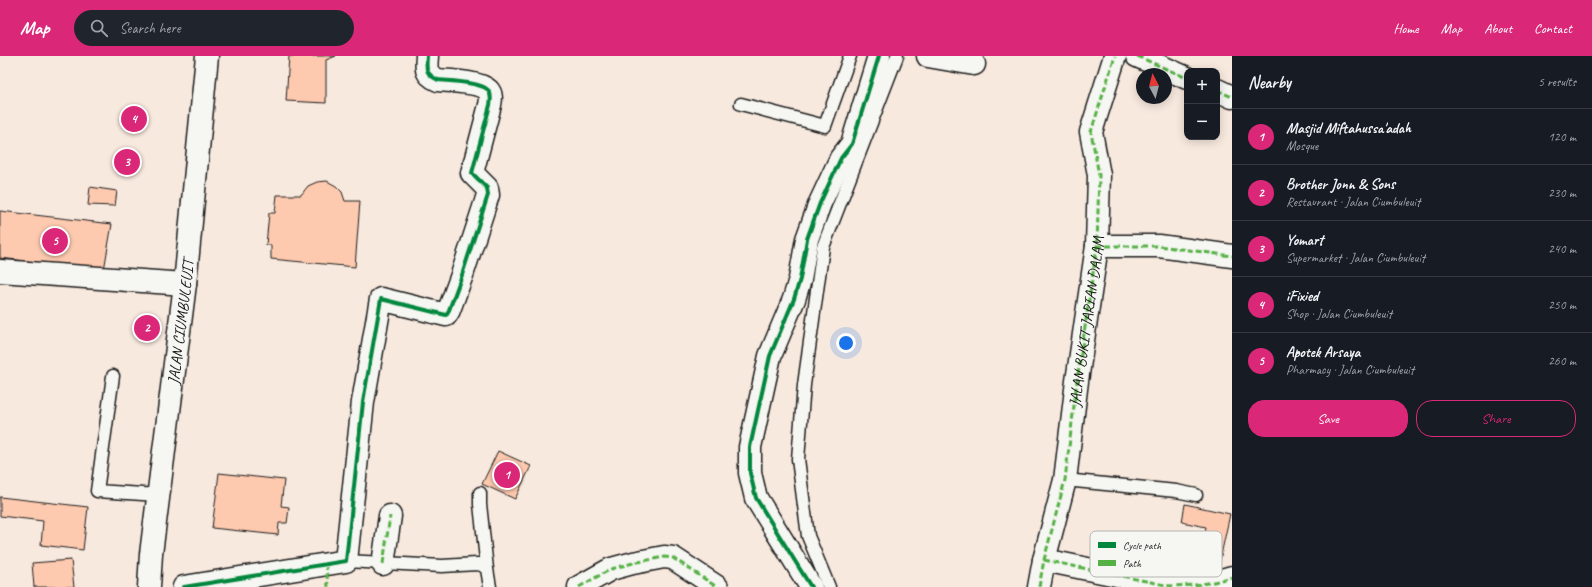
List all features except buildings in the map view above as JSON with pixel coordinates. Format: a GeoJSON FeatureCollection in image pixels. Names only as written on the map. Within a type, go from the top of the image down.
{"type":"FeatureCollection","features":[{"type":"Feature","properties":{"kind":"street","name":"JALAN CIUMBULEUIT"},"geometry":{"type":"LineString","coordinates":[[148,587],[184,284],[207,56]]}},
{"type":"Feature","properties":{"kind":"street"},"geometry":{"type":"LineString","coordinates":[[184,587],[346,561],[363,402],[381,299],[446,315],[462,275],[488,195],[487,188],[472,174],[490,105],[491,96],[489,91],[483,86],[438,80],[432,77],[427,73],[427,56]]}},
{"type":"Feature","properties":{"kind":"street"},"geometry":{"type":"LineString","coordinates":[[811,587],[756,498],[750,472],[750,447],[770,356],[794,299],[800,279],[807,239],[820,203],[841,158],[852,144],[879,56]]}},
{"type":"Feature","properties":{"kind":"street"},"geometry":{"type":"LineString","coordinates":[[928,56],[974,64]]}},
{"type":"Feature","properties":{"kind":"street","name":"JALAN BUKIT JARIAN DALAM"},"geometry":{"type":"LineString","coordinates":[[1039,587],[1044,560],[1065,480],[1076,381],[1097,246],[1099,175],[1091,132],[1115,56]]}},
{"type":"Feature","properties":{"kind":"street"},"geometry":{"type":"LineString","coordinates":[[1137,56],[1184,77]]}},
{"type":"Feature","properties":{"kind":"street"},"geometry":{"type":"LineString","coordinates":[[1220,91],[1232,97]]}},
{"type":"Feature","properties":{"kind":"street"},"geometry":{"type":"LineString","coordinates":[[1097,246],[1159,246],[1232,256]]}},
{"type":"Feature","properties":{"kind":"street"},"geometry":{"type":"LineString","coordinates":[[0,271],[184,284]]}},
{"type":"Feature","properties":{"kind":"street"},"geometry":{"type":"LineString","coordinates":[[383,564],[390,516]]}},
{"type":"Feature","properties":{"kind":"street"},"geometry":{"type":"LineString","coordinates":[[579,587],[611,569],[664,557],[673,558],[717,587]]}},
{"type":"Feature","properties":{"kind":"street"},"geometry":{"type":"LineString","coordinates":[[1044,560],[1090,569]]}},
{"type":"Feature","properties":{"kind":"street"},"geometry":{"type":"LineString","coordinates":[[1126,577],[1170,586],[1195,585],[1232,577]]}},
{"type":"Feature","properties":{"kind":"lane"},"geometry":{"type":"LineString","coordinates":[[741,104],[825,126],[850,56]]}},
{"type":"Feature","properties":{"kind":"lane"},"geometry":{"type":"LineString","coordinates":[[829,587],[808,536],[798,459],[804,385],[823,247],[896,56]]}},
{"type":"Feature","properties":{"kind":"lane"},"geometry":{"type":"LineString","coordinates":[[113,376],[98,492],[158,495]]}},
{"type":"Feature","properties":{"kind":"lane"},"geometry":{"type":"LineString","coordinates":[[1065,480],[1176,491],[1196,495]]}},
{"type":"Feature","properties":{"kind":"lane"},"geometry":{"type":"LineString","coordinates":[[480,493],[490,587]]}},
{"type":"Feature","properties":{"kind":"lane"},"geometry":{"type":"LineString","coordinates":[[346,561],[442,566],[476,564],[482,565],[487,569]]}},
{"type":"Feature","properties":{"kind":"marked path"},"geometry":{"type":"LineString","coordinates":[[1039,587],[1044,560],[1065,480],[1077,381],[1097,246],[1099,175],[1091,132],[1115,56]]}},
{"type":"Feature","properties":{"kind":"marked path"},"geometry":{"type":"LineString","coordinates":[[1137,56],[1184,77]]}},
{"type":"Feature","properties":{"kind":"marked path"},"geometry":{"type":"LineString","coordinates":[[1220,91],[1232,97]]}},
{"type":"Feature","properties":{"kind":"marked path"},"geometry":{"type":"LineString","coordinates":[[1097,246],[1159,246],[1232,256]]}},
{"type":"Feature","properties":{"kind":"marked path"},"geometry":{"type":"LineString","coordinates":[[383,564],[390,516]]}},
{"type":"Feature","properties":{"kind":"marked path"},"geometry":{"type":"LineString","coordinates":[[579,587],[611,569],[664,557],[673,558],[717,587]]}},
{"type":"Feature","properties":{"kind":"marked path"},"geometry":{"type":"LineString","coordinates":[[1044,560],[1090,569]]}},
{"type":"Feature","properties":{"kind":"marked path"},"geometry":{"type":"LineString","coordinates":[[326,564],[328,587]]}},
{"type":"Feature","properties":{"kind":"marked path"},"geometry":{"type":"LineString","coordinates":[[1126,577],[1170,586],[1195,585],[1232,577]]}},
{"type":"Feature","properties":{"kind":"cycle path"},"geometry":{"type":"LineString","coordinates":[[184,587],[346,561],[363,402],[381,299],[446,315],[462,275],[488,195],[487,188],[472,173],[490,105],[490,93],[484,87],[479,85],[438,80],[434,78],[427,71],[427,56]]}},
{"type":"Feature","properties":{"kind":"cycle path"},"geometry":{"type":"LineString","coordinates":[[811,587],[756,498],[750,473],[750,447],[770,356],[794,299],[800,279],[807,239],[820,203],[841,158],[852,144],[879,56]]}},
{"type":"Feature","properties":{"kind":"place","name":"iFixied"},"geometry":{"type":"Point","coordinates":[134,119]}},
{"type":"Feature","properties":{"kind":"place","name":"Yomart"},"geometry":{"type":"Point","coordinates":[127,162]}},
{"type":"Feature","properties":{"kind":"place","name":"Apotek Arsaya"},"geometry":{"type":"Point","coordinates":[55,241]}},
{"type":"Feature","properties":{"kind":"place","name":"Brother Jonn & Sons"},"geometry":{"type":"Point","coordinates":[147,328]}},
{"type":"Feature","properties":{"kind":"place","name":"Masjid Miftahussa'adah"},"geometry":{"type":"Point","coordinates":[507,475]}}]}
